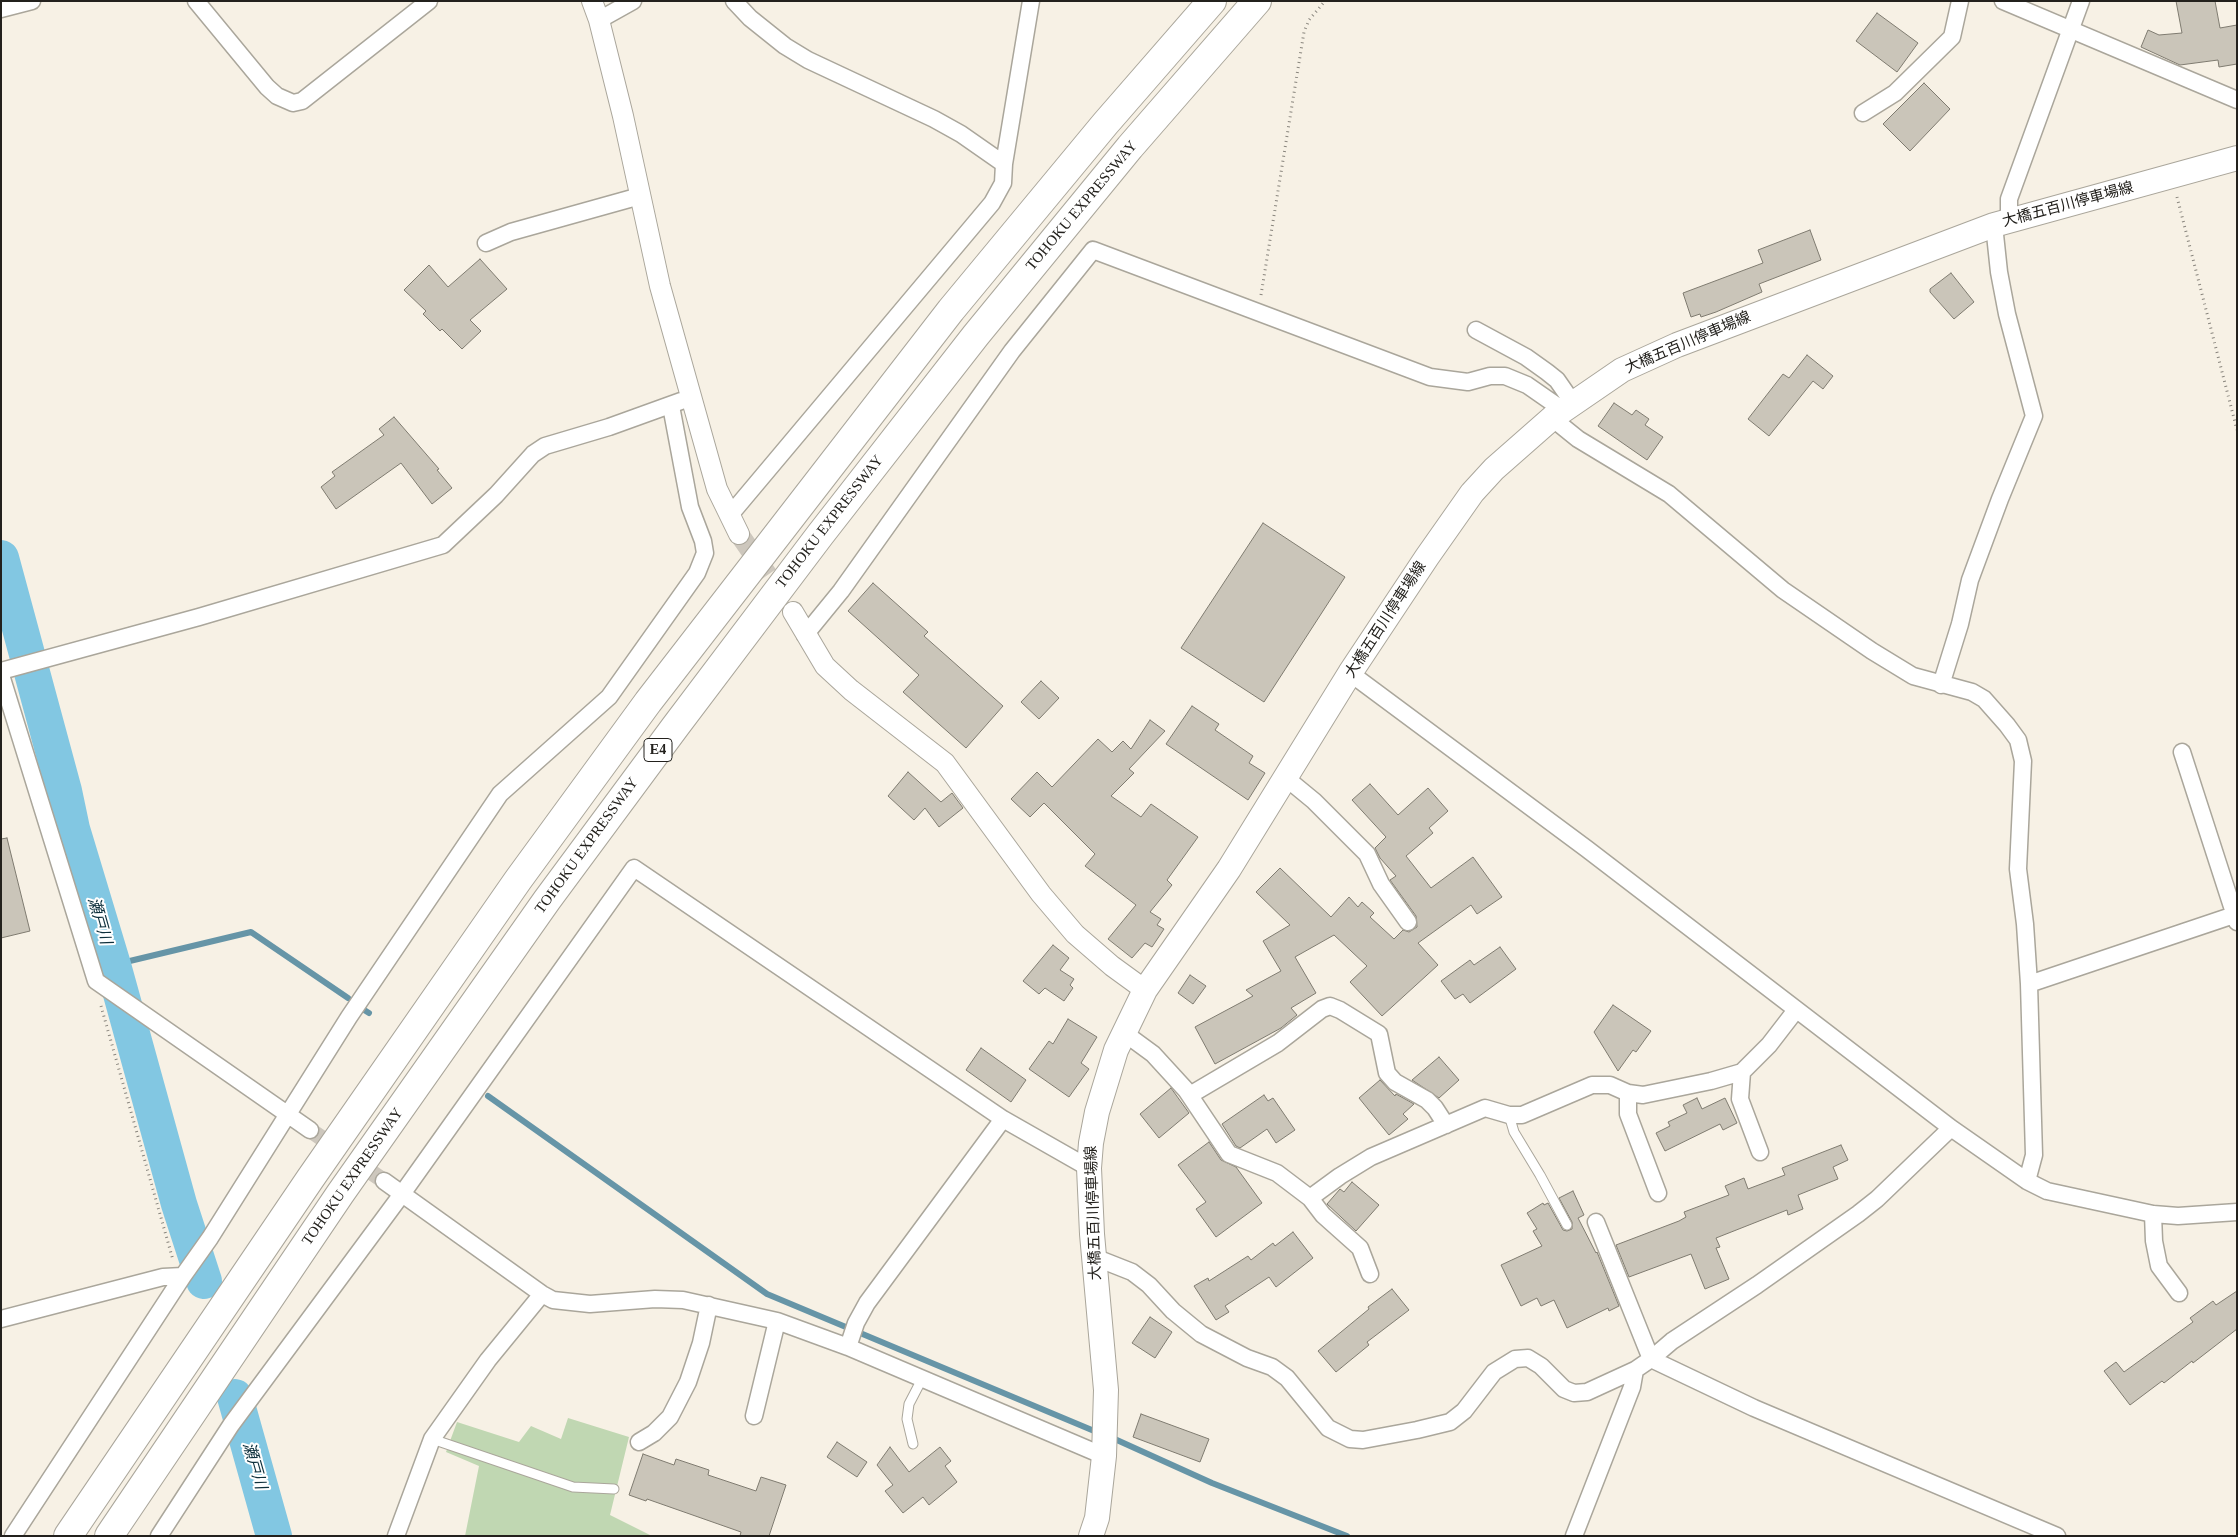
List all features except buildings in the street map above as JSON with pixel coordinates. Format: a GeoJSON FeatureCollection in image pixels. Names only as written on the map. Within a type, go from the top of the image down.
{"type":"FeatureCollection","features":[{"type":"Feature","properties":{"kind":"highway","name":"E4"},"geometry":{"type":"LineString","coordinates":[[68,1536],[310,1179],[518,880],[648,702],[951,310],[1105,124],[1212,1]]}},
{"type":"Feature","properties":{"kind":"highway","name":"TOHOKU EXPRESSWAY"},"geometry":{"type":"LineString","coordinates":[[109,1536],[340,1194],[547,900],[675,727],[820,535],[976,334],[1130,147],[1257,1]]}},
{"type":"Feature","properties":{"kind":"main road","name":"大橋五百川停車場線"},"geometry":{"type":"LineString","coordinates":[[1091,1536],[1097,1518],[1104,1451],[1106,1390],[1094,1257],[1089,1168],[1091,1143],[1097,1112],[1116,1050],[1123,1032],[1145,990],[1229,869],[1350,673],[1472,493],[1494,470],[1563,410],[1622,370],[1677,345],[2001,222],[2237,158]]}},
{"type":"Feature","properties":{"kind":"street"},"geometry":{"type":"LineString","coordinates":[[1,9],[32,1]]}},
{"type":"Feature","properties":{"kind":"street"},"geometry":{"type":"LineString","coordinates":[[196,1],[268,87],[277,96],[293,102],[302,101],[429,1]]}},
{"type":"Feature","properties":{"kind":"street"},"geometry":{"type":"LineString","coordinates":[[633,1],[595,10],[660,286],[717,489],[739,534]]}},
{"type":"Feature","properties":{"kind":"street"},"geometry":{"type":"LineString","coordinates":[[734,1],[750,18],[785,46],[808,60],[934,119],[961,134],[1004,164]]}},
{"type":"Feature","properties":{"kind":"street"},"geometry":{"type":"LineString","coordinates":[[730,515],[992,203],[1003,183],[1004,164],[1031,1]]}},
{"type":"Feature","properties":{"kind":"street"},"geometry":{"type":"LineString","coordinates":[[1862,112],[1895,93],[1952,37],[1960,1]]}},
{"type":"Feature","properties":{"kind":"street"},"geometry":{"type":"LineString","coordinates":[[2002,1],[2237,100]]}},
{"type":"Feature","properties":{"kind":"street"},"geometry":{"type":"LineString","coordinates":[[1941,684],[1960,624],[1970,580],[2034,416],[2007,314],[1999,272],[2001,222],[2072,31],[2081,1]]}},
{"type":"Feature","properties":{"kind":"street"},"geometry":{"type":"LineString","coordinates":[[486,243],[511,232],[640,196]]}},
{"type":"Feature","properties":{"kind":"street"},"geometry":{"type":"LineString","coordinates":[[805,635],[841,590],[1012,351],[1093,250],[1430,377],[1468,382],[1490,376],[1505,376],[1527,385],[1563,410]]}},
{"type":"Feature","properties":{"kind":"street"},"geometry":{"type":"LineString","coordinates":[[1476,330],[1526,357],[1557,380],[1563,410],[1578,439],[1669,494],[1783,590],[1822,619],[1913,676],[1972,692],[1984,700],[2007,725],[2021,749],[2023,761],[2022,821],[2018,869],[2025,924],[2029,984],[2034,1155],[2027,1181]]}},
{"type":"Feature","properties":{"kind":"street"},"geometry":{"type":"LineString","coordinates":[[310,1130],[100,984],[1,673],[443,545],[496,496],[533,454],[546,446],[671,406],[692,395]]}},
{"type":"Feature","properties":{"kind":"street"},"geometry":{"type":"LineString","coordinates":[[13,1536],[289,1116],[349,1016],[500,794],[608,697],[697,572],[705,553],[704,541],[690,507],[671,406]]}},
{"type":"Feature","properties":{"kind":"street"},"geometry":{"type":"LineString","coordinates":[[793,612],[825,666],[850,690],[945,764],[959,780],[1041,894],[1075,934],[1112,966],[1145,990]]}},
{"type":"Feature","properties":{"kind":"street"},"geometry":{"type":"LineString","coordinates":[[1350,673],[1586,849],[1951,1128],[2027,1181],[2047,1191],[2153,1214],[2197,1216],[2237,1212]]}},
{"type":"Feature","properties":{"kind":"street"},"geometry":{"type":"LineString","coordinates":[[2029,984],[2236,917],[2182,752]]}},
{"type":"Feature","properties":{"kind":"street"},"geometry":{"type":"LineString","coordinates":[[1286,778],[1314,801],[1367,854],[1381,884],[1408,922]]}},
{"type":"Feature","properties":{"kind":"street"},"geometry":{"type":"LineString","coordinates":[[160,1536],[231,1425],[402,1194],[634,868],[1003,1119],[1089,1168]]}},
{"type":"Feature","properties":{"kind":"street"},"geometry":{"type":"LineString","coordinates":[[1190,1094],[1278,1043],[1322,1009],[1330,1006],[1379,1034],[1387,1073],[1395,1082],[1427,1100],[1435,1108],[1446,1125]]}},
{"type":"Feature","properties":{"kind":"street"},"geometry":{"type":"LineString","coordinates":[[1310,1198],[1340,1176],[1371,1157],[1485,1108],[1509,1115],[1522,1115],[1592,1085],[1610,1085],[1628,1093],[1643,1095],[1710,1081],[1742,1072],[1769,1045],[1796,1010]]}},
{"type":"Feature","properties":{"kind":"street"},"geometry":{"type":"LineString","coordinates":[[1123,1032],[1153,1054],[1190,1094],[1229,1154],[1277,1173],[1310,1198],[1323,1215],[1360,1248],[1370,1274]]}},
{"type":"Feature","properties":{"kind":"street"},"geometry":{"type":"LineString","coordinates":[[1742,1072],[1740,1098],[1760,1152]]}},
{"type":"Feature","properties":{"kind":"street"},"geometry":{"type":"LineString","coordinates":[[1628,1093],[1628,1114],[1658,1193]]}},
{"type":"Feature","properties":{"kind":"street"},"geometry":{"type":"LineString","coordinates":[[852,1336],[867,1303],[1003,1119]]}},
{"type":"Feature","properties":{"kind":"street"},"geometry":{"type":"LineString","coordinates":[[1094,1257],[1132,1272],[1150,1285],[1173,1311],[1201,1334],[1247,1358],[1272,1367],[1287,1378],[1328,1428],[1350,1439],[1363,1440],[1450,1422],[1464,1411],[1494,1372],[1515,1358],[1528,1358],[1541,1366],[1564,1389],[1574,1393],[1587,1392],[1635,1370],[1652,1359],[1672,1341],[1757,1285],[1858,1214],[1877,1199],[1951,1128]]}},
{"type":"Feature","properties":{"kind":"street"},"geometry":{"type":"LineString","coordinates":[[384,1181],[553,1300],[582,1304],[655,1299],[683,1300],[777,1322],[852,1336],[922,1379],[1104,1451]]}},
{"type":"Feature","properties":{"kind":"street"},"geometry":{"type":"LineString","coordinates":[[2153,1214],[2154,1241],[2159,1266],[2178,1293]]}},
{"type":"Feature","properties":{"kind":"street"},"geometry":{"type":"LineString","coordinates":[[1596,1222],[1652,1359],[1754,1408],[2057,1536]]}},
{"type":"Feature","properties":{"kind":"street"},"geometry":{"type":"LineString","coordinates":[[1,1318],[163,1277],[186,1273]]}},
{"type":"Feature","properties":{"kind":"street"},"geometry":{"type":"LineString","coordinates":[[396,1536],[432,1439],[488,1360],[542,1294]]}},
{"type":"Feature","properties":{"kind":"street"},"geometry":{"type":"LineString","coordinates":[[639,1442],[654,1432],[670,1417],[681,1397],[701,1343],[709,1305]]}},
{"type":"Feature","properties":{"kind":"street"},"geometry":{"type":"LineString","coordinates":[[754,1416],[777,1322]]}},
{"type":"Feature","properties":{"kind":"street"},"geometry":{"type":"LineString","coordinates":[[1574,1536],[1632,1387],[1635,1370]]}},
{"type":"Feature","properties":{"kind":"lane"},"geometry":{"type":"LineString","coordinates":[[1509,1115],[1514,1132],[1567,1225]]}},
{"type":"Feature","properties":{"kind":"lane"},"geometry":{"type":"LineString","coordinates":[[913,1444],[907,1419],[909,1404],[922,1379]]}},
{"type":"Feature","properties":{"kind":"lane"},"geometry":{"type":"LineString","coordinates":[[432,1439],[573,1487],[614,1489]]}},
{"type":"Feature","properties":{"kind":"path"},"geometry":{"type":"LineString","coordinates":[[1258,311],[1304,32],[1309,20],[1325,1]]}},
{"type":"Feature","properties":{"kind":"path"},"geometry":{"type":"LineString","coordinates":[[2172,177],[2237,430]]}},
{"type":"Feature","properties":{"kind":"path"},"geometry":{"type":"LineString","coordinates":[[100,984],[172,1258],[186,1273]]}},
{"type":"Feature","properties":{"kind":"green space"},"geometry":{"type":"Polygon","coordinates":[[[568,1418],[629,1437],[610,1515],[652,1536],[465,1536],[479,1466],[446,1452],[457,1422],[519,1442],[531,1426],[561,1439],[568,1418]]]}},
{"type":"Feature","properties":{"kind":"waterway","name":"瀬戸川"},"geometry":{"type":"LineString","coordinates":[[1,558],[64,791],[72,829],[113,965],[179,1204],[204,1281]]}},
{"type":"Feature","properties":{"kind":"waterway"},"geometry":{"type":"LineString","coordinates":[[113,965],[251,932],[348,998]]}},
{"type":"Feature","properties":{"kind":"waterway"},"geometry":{"type":"LineString","coordinates":[[361,1008],[369,1013]]}},
{"type":"Feature","properties":{"kind":"waterway"},"geometry":{"type":"LineString","coordinates":[[488,1096],[767,1294],[1099,1433]]}},
{"type":"Feature","properties":{"kind":"waterway","name":"瀬戸川"},"geometry":{"type":"LineString","coordinates":[[235,1397],[274,1536]]}},
{"type":"Feature","properties":{"kind":"waterway"},"geometry":{"type":"LineString","coordinates":[[1108,1436],[1212,1483],[1347,1536]]}},
{"type":"Feature","properties":{"kind":"tunnel"},"geometry":{"type":"LineString","coordinates":[[739,534],[785,600]]}},
{"type":"Feature","properties":{"kind":"tunnel"},"geometry":{"type":"LineString","coordinates":[[310,1130],[384,1181]]}}]}
